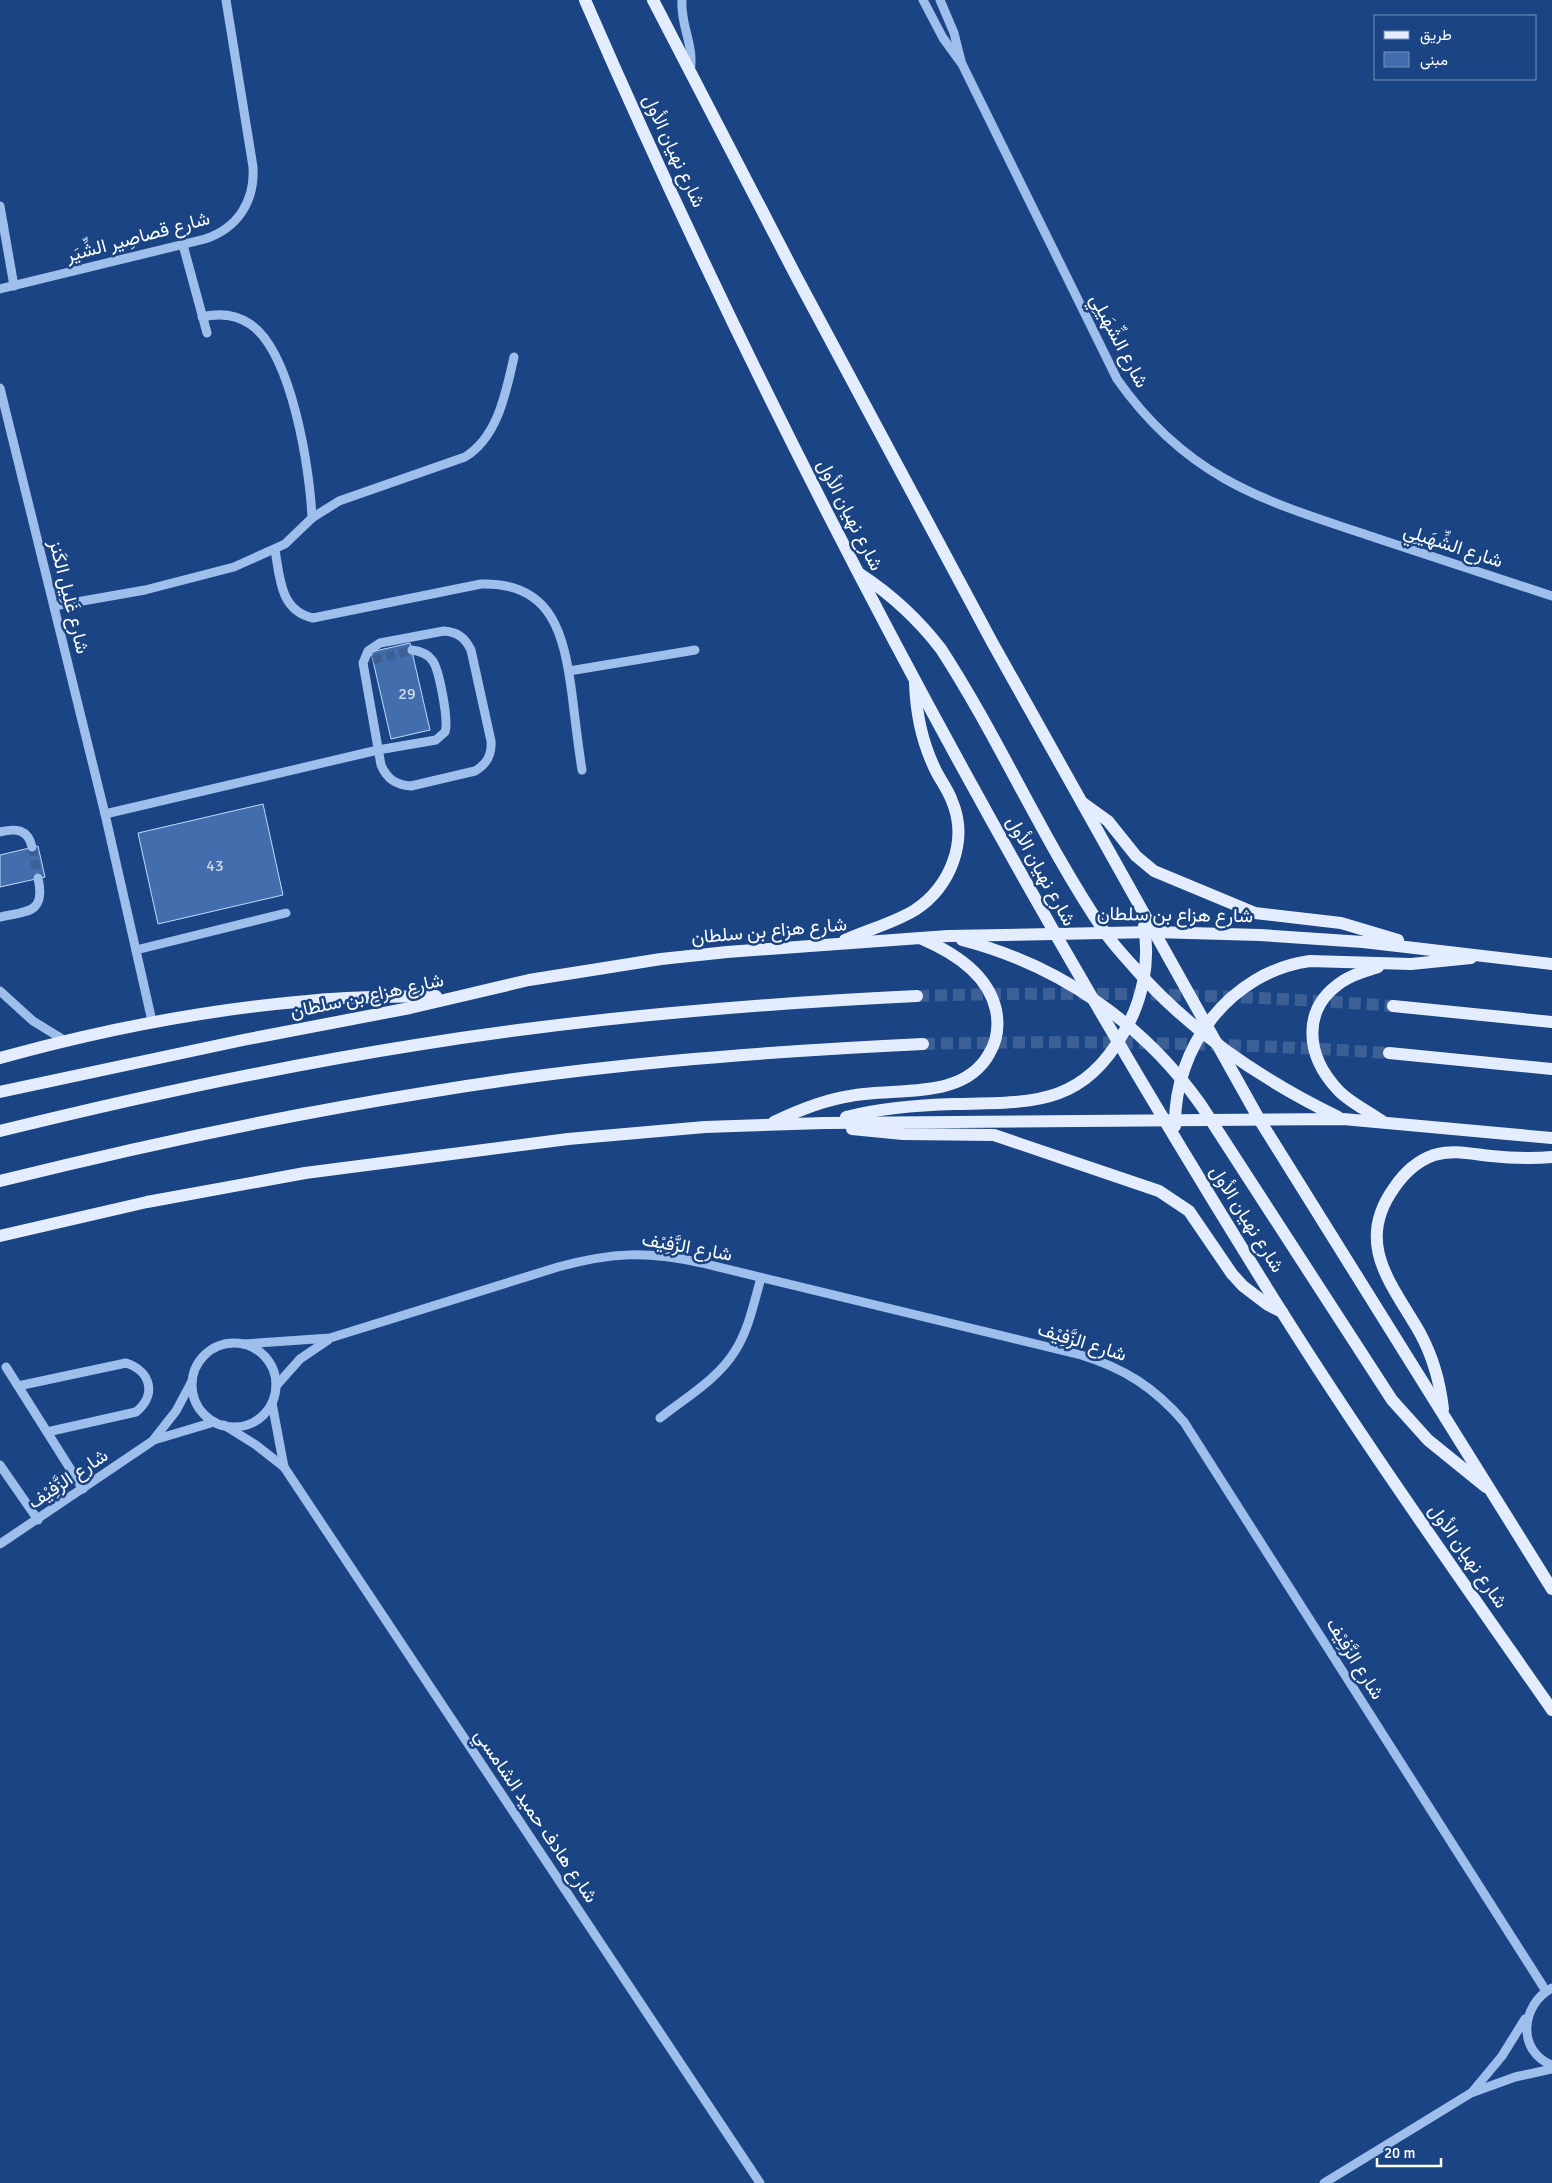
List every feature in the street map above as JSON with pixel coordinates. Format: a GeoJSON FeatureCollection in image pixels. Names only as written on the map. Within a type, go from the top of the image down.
{"type":"FeatureCollection","features":[{"type":"Feature","properties":{"kind":"main road","name":"شارع نهيان الأول"},"geometry":{"type":"LineString","coordinates":[[586,0],[708,269],[859,574],[1054,934],[1118,1044],[1170,1120],[1175,1138],[1282,1312],[1408,1503],[1552,1710]]}},
{"type":"Feature","properties":{"kind":"main road"},"geometry":{"type":"LineString","coordinates":[[653,0],[936,538],[1140,908],[1149,932],[1204,1029],[1218,1047],[1259,1119],[1552,1589]]}},
{"type":"Feature","properties":{"kind":"main road"},"geometry":{"type":"LineString","coordinates":[[859,574],[896,599],[928,631],[941,649],[1104,932],[1144,979],[1204,1029]]}},
{"type":"Feature","properties":{"kind":"main road"},"geometry":{"type":"LineString","coordinates":[[834,944],[903,916],[923,904],[946,878],[956,853],[959,840],[957,813],[929,754],[923,736],[916,699],[915,680]]}},
{"type":"Feature","properties":{"kind":"main road"},"geometry":{"type":"LineString","coordinates":[[1081,802],[1108,821],[1144,865],[1159,874],[1255,913],[1341,924],[1382,934],[1414,947]]}},
{"type":"Feature","properties":{"kind":"main road"},"geometry":{"type":"LineString","coordinates":[[824,1123],[876,1110],[902,1107],[1017,1103],[1051,1097],[1082,1082],[1107,1058],[1118,1044],[1128,1025],[1144,979],[1149,932]]}},
{"type":"Feature","properties":{"kind":"main road","name":"شارع هزاع بن سلطان"},"geometry":{"type":"LineString","coordinates":[[0,1092],[529,980],[661,959],[834,944],[948,936],[1149,932],[1311,937],[1414,947],[1552,964]]}},
{"type":"Feature","properties":{"kind":"main road"},"geometry":{"type":"LineString","coordinates":[[948,936],[1017,958],[1090,996],[1128,1025],[1165,1060],[1210,1119],[1392,1400],[1428,1440],[1490,1490]]}},
{"type":"Feature","properties":{"kind":"main road"},"geometry":{"type":"LineString","coordinates":[[770,1124],[821,1103],[848,1096],[944,1087],[956,1084],[971,1075],[984,1062],[995,1041],[997,1028],[997,1016],[990,993],[974,971],[962,960],[920,938]]}},
{"type":"Feature","properties":{"kind":"main road"},"geometry":{"type":"LineString","coordinates":[[1170,1120],[1181,1079],[1204,1029],[1240,989],[1265,973],[1279,967],[1310,961],[1386,964],[1437,963],[1488,956]]}},
{"type":"Feature","properties":{"kind":"main road"},"geometry":{"type":"LineString","coordinates":[[1383,1121],[1340,1092],[1328,1078],[1316,1058],[1312,1036],[1316,1013],[1327,994],[1345,979],[1386,964]]}},
{"type":"Feature","properties":{"kind":"main road"},"geometry":{"type":"LineString","coordinates":[[0,1058],[64,1040],[152,1021],[307,1000],[463,995]]}},
{"type":"Feature","properties":{"kind":"main road"},"geometry":{"type":"LineString","coordinates":[[0,1131],[208,1082],[417,1044],[616,1018],[807,1001],[917,996]]}},
{"type":"Feature","properties":{"kind":"main road"},"geometry":{"type":"LineString","coordinates":[[1393,1006],[1552,1022]]}},
{"type":"Feature","properties":{"kind":"main road"},"geometry":{"type":"LineString","coordinates":[[0,1181],[218,1130],[425,1092],[548,1075],[700,1058],[923,1044]]}},
{"type":"Feature","properties":{"kind":"main road"},"geometry":{"type":"LineString","coordinates":[[1218,1047],[1278,1086],[1343,1119]]}},
{"type":"Feature","properties":{"kind":"main road"},"geometry":{"type":"LineString","coordinates":[[1389,1053],[1552,1069]]}},
{"type":"Feature","properties":{"kind":"main road"},"geometry":{"type":"LineString","coordinates":[[0,1236],[147,1202],[353,1166],[641,1131],[824,1123],[1343,1119],[1383,1121],[1552,1138]]}},
{"type":"Feature","properties":{"kind":"main road"},"geometry":{"type":"LineString","coordinates":[[824,1123],[868,1131],[903,1134],[994,1135],[1159,1191],[1189,1211],[1242,1286],[1282,1312]]}},
{"type":"Feature","properties":{"kind":"main road"},"geometry":{"type":"LineString","coordinates":[[1443,1414],[1438,1381],[1428,1349],[1388,1282],[1379,1258],[1376,1233],[1382,1208],[1402,1175],[1418,1163],[1435,1155],[1460,1152],[1510,1158],[1552,1157]]}},
{"type":"Feature","properties":{"kind":"street","name":"شارع قصاصِير الشِّيَر"},"geometry":{"type":"LineString","coordinates":[[0,290],[216,235],[226,229],[243,212],[252,190],[254,167],[226,0]]}},
{"type":"Feature","properties":{"kind":"street"},"geometry":{"type":"LineString","coordinates":[[682,0],[683,17],[692,50],[690,73]]}},
{"type":"Feature","properties":{"kind":"street","name":"شارع الشِّهَيلِي"},"geometry":{"type":"LineString","coordinates":[[923,0],[943,38],[962,64],[1117,379],[1134,402],[1172,442],[1217,475],[1275,504],[1552,596]]}},
{"type":"Feature","properties":{"kind":"street","name":"شارع الشِّهَيلِي"},"geometry":{"type":"LineString","coordinates":[[940,0],[954,33],[962,64]]}},
{"type":"Feature","properties":{"kind":"street"},"geometry":{"type":"LineString","coordinates":[[0,206],[14,286]]}},
{"type":"Feature","properties":{"kind":"street"},"geometry":{"type":"LineString","coordinates":[[183,244],[206,333]]}},
{"type":"Feature","properties":{"kind":"street"},"geometry":{"type":"LineString","coordinates":[[202,317],[222,314],[243,319],[256,328],[266,340],[280,368],[301,427],[311,487],[312,518]]}},
{"type":"Feature","properties":{"kind":"street"},"geometry":{"type":"LineString","coordinates":[[54,606],[189,580],[234,567],[274,550],[294,536],[312,518],[338,501],[455,461],[473,452],[492,428],[514,357]]}},
{"type":"Feature","properties":{"kind":"street","name":"شارع غَلِيل الكَنز"},"geometry":{"type":"LineString","coordinates":[[0,388],[105,814],[152,1021]]}},
{"type":"Feature","properties":{"kind":"street"},"geometry":{"type":"LineString","coordinates":[[274,550],[284,597],[296,612],[313,618],[481,584],[498,583],[514,587],[535,599],[552,617],[560,631],[569,671],[582,770]]}},
{"type":"Feature","properties":{"kind":"street"},"geometry":{"type":"LineString","coordinates":[[444,631],[458,634],[464,638],[471,650],[492,748],[487,762],[475,771],[411,786],[396,783],[389,778],[381,766],[363,670],[365,657],[374,646],[380,643],[444,631]]}},
{"type":"Feature","properties":{"kind":"street"},"geometry":{"type":"LineString","coordinates":[[105,814],[378,750],[436,740],[445,732],[447,720],[434,662],[424,653],[412,650]]}},
{"type":"Feature","properties":{"kind":"street"},"geometry":{"type":"LineString","coordinates":[[569,671],[695,650]]}},
{"type":"Feature","properties":{"kind":"street"},"geometry":{"type":"LineString","coordinates":[[363,670],[373,660]]}},
{"type":"Feature","properties":{"kind":"street"},"geometry":{"type":"LineString","coordinates":[[0,832],[14,829],[24,832],[30,840],[32,847]]}},
{"type":"Feature","properties":{"kind":"street"},"geometry":{"type":"LineString","coordinates":[[0,917],[30,910],[37,906],[41,895],[38,878]]}},
{"type":"Feature","properties":{"kind":"street"},"geometry":{"type":"LineString","coordinates":[[136,950],[286,912]]}},
{"type":"Feature","properties":{"kind":"street"},"geometry":{"type":"LineString","coordinates":[[0,991],[33,1021],[64,1040]]}},
{"type":"Feature","properties":{"kind":"street","name":"شارع الزَّفِيْف"},"geometry":{"type":"LineString","coordinates":[[244,1344],[330,1338],[593,1257],[630,1253],[666,1255],[1089,1358],[1128,1373],[1149,1386],[1168,1403],[1184,1422],[1549,1990]]}},
{"type":"Feature","properties":{"kind":"street"},"geometry":{"type":"LineString","coordinates":[[660,1418],[717,1374],[735,1352],[747,1326],[761,1278]]}},
{"type":"Feature","properties":{"kind":"street","name":"شارع الزَّفِيْف"},"geometry":{"type":"LineString","coordinates":[[276,1386],[300,1359],[330,1338]]}},
{"type":"Feature","properties":{"kind":"street"},"geometry":{"type":"LineString","coordinates":[[234,1342],[244,1344],[262,1353],[273,1368],[276,1386],[272,1403],[260,1418],[243,1426],[224,1425],[214,1422],[199,1408],[192,1389],[193,1379],[200,1360],[215,1347],[234,1342]]}},
{"type":"Feature","properties":{"kind":"street"},"geometry":{"type":"LineString","coordinates":[[18,1386],[126,1363],[135,1366],[148,1379],[150,1388],[148,1398],[136,1412],[46,1432]]}},
{"type":"Feature","properties":{"kind":"street"},"geometry":{"type":"LineString","coordinates":[[6,1367],[83,1489]]}},
{"type":"Feature","properties":{"kind":"street","name":"شارع الزَّفِيْف"},"geometry":{"type":"LineString","coordinates":[[154,1440],[176,1411],[193,1379]]}},
{"type":"Feature","properties":{"kind":"street","name":"شارع هادف حميد الشامسي"},"geometry":{"type":"LineString","coordinates":[[272,1403],[284,1467]]}},
{"type":"Feature","properties":{"kind":"street","name":"شارع الزَّفِيْف"},"geometry":{"type":"LineString","coordinates":[[0,1544],[154,1440],[214,1422]]}},
{"type":"Feature","properties":{"kind":"street","name":"شارع هادف حميد الشامسي"},"geometry":{"type":"LineString","coordinates":[[224,1425],[256,1445],[284,1467],[760,2183]]}},
{"type":"Feature","properties":{"kind":"street"},"geometry":{"type":"LineString","coordinates":[[0,1465],[38,1520]]}},
{"type":"Feature","properties":{"kind":"street"},"geometry":{"type":"LineString","coordinates":[[1471,2093],[1502,2056],[1538,1997],[1549,1990]]}},
{"type":"Feature","properties":{"kind":"street"},"geometry":{"type":"LineString","coordinates":[[1528,2015],[1527,2032],[1532,2049],[1540,2058],[1552,2065]]}},
{"type":"Feature","properties":{"kind":"street"},"geometry":{"type":"LineString","coordinates":[[1328,2182],[1471,2093],[1515,2077],[1552,2070]]}},
{"type":"Feature","properties":{"kind":"building"},"geometry":{"type":"Polygon","coordinates":[[[410,643],[430,730],[391,739],[371,652],[410,643]]]}},
{"type":"Feature","properties":{"kind":"building"},"geometry":{"type":"Polygon","coordinates":[[[263,804],[283,895],[158,924],[138,833],[263,804]]]}},
{"type":"Feature","properties":{"kind":"building"},"geometry":{"type":"Polygon","coordinates":[[[38,846],[45,877],[0,887],[0,855],[38,846]]]}},
{"type":"Feature","properties":{"kind":"tunnel"},"geometry":{"type":"LineString","coordinates":[[373,660],[412,650]]}},
{"type":"Feature","properties":{"kind":"tunnel"},"geometry":{"type":"LineString","coordinates":[[32,847],[38,878]]}},
{"type":"Feature","properties":{"kind":"tunnel"},"geometry":{"type":"LineString","coordinates":[[917,996],[1036,994],[1214,996],[1393,1006]]}},
{"type":"Feature","properties":{"kind":"tunnel"},"geometry":{"type":"LineString","coordinates":[[923,1044],[1156,1043],[1389,1053]]}}]}
